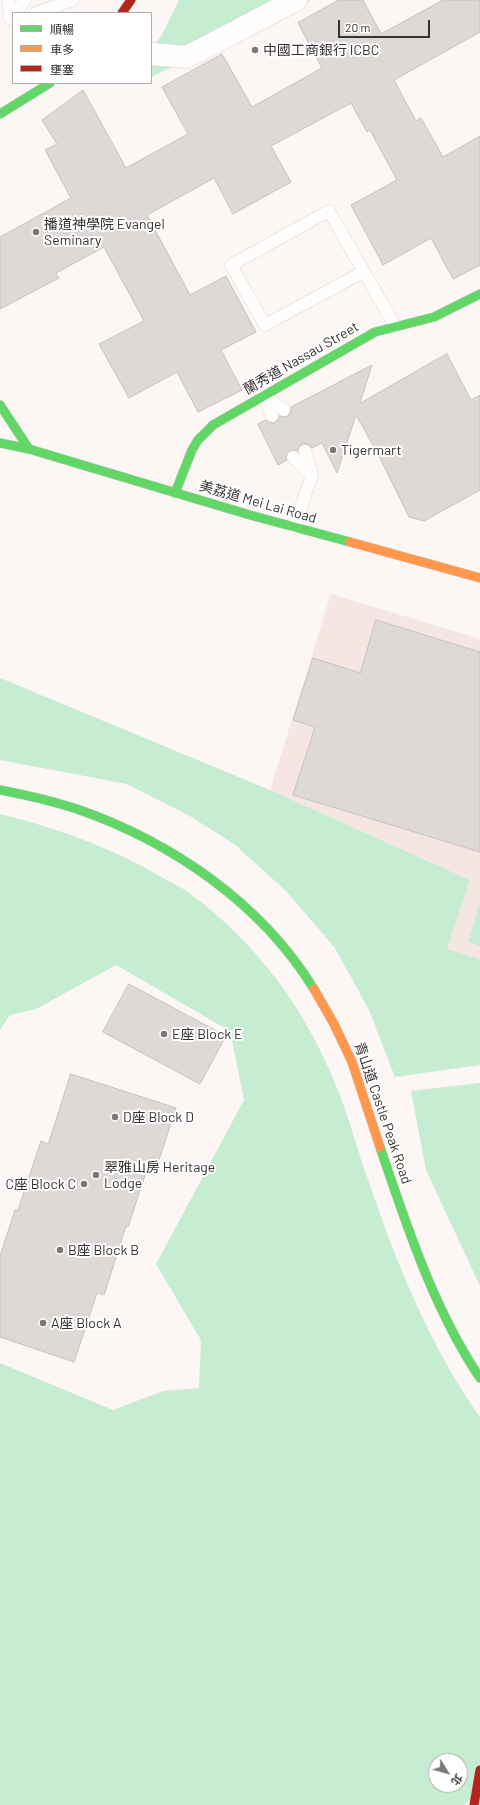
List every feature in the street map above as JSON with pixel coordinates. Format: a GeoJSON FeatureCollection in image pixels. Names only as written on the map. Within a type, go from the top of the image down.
{"type":"FeatureCollection","features":[{"type":"Feature","properties":{"kind":"main road"},"geometry":{"type":"LineString","coordinates":[[123,12],[131,0]]}},
{"type":"Feature","properties":{"kind":"main road"},"geometry":{"type":"LineString","coordinates":[[0,114],[48,84]]}},
{"type":"Feature","properties":{"kind":"main road","name":"蘭秀道 Nassau Street"},"geometry":{"type":"LineString","coordinates":[[175,493],[192,450],[198,440],[213,425],[375,332],[395,326],[418,322],[438,315],[480,294]]}},
{"type":"Feature","properties":{"kind":"main road"},"geometry":{"type":"LineString","coordinates":[[0,405],[18,430],[29,449]]}},
{"type":"Feature","properties":{"kind":"main road","name":"美荔道 Mei Lai Road"},"geometry":{"type":"LineString","coordinates":[[0,443],[29,449],[175,493],[480,578]]}},
{"type":"Feature","properties":{"kind":"main road","name":"青山道 Castle Peak Road"},"geometry":{"type":"LineString","coordinates":[[0,790],[49,801],[85,812],[153,843],[186,862],[215,882],[245,906],[274,936],[294,962],[331,1018],[347,1050],[360,1083],[401,1208],[419,1254],[456,1338],[480,1378]]}},
{"type":"Feature","properties":{"kind":"main road"},"geometry":{"type":"LineString","coordinates":[[474,1805],[480,1770]]}},
{"type":"Feature","properties":{"kind":"street"},"geometry":{"type":"LineString","coordinates":[[152,54],[186,57],[296,0]]}},
{"type":"Feature","properties":{"kind":"lane"},"geometry":{"type":"LineString","coordinates":[[8,0],[10,18]]}},
{"type":"Feature","properties":{"kind":"lane"},"geometry":{"type":"LineString","coordinates":[[15,12],[25,0]]}},
{"type":"Feature","properties":{"kind":"lane"},"geometry":{"type":"LineString","coordinates":[[39,12],[73,0]]}},
{"type":"Feature","properties":{"kind":"lane"},"geometry":{"type":"LineString","coordinates":[[363,272],[265,325],[231,265],[329,211],[395,326]]}},
{"type":"Feature","properties":{"kind":"lane"},"geometry":{"type":"LineString","coordinates":[[263,395],[284,410]]}},
{"type":"Feature","properties":{"kind":"lane"},"geometry":{"type":"LineString","coordinates":[[263,395],[272,416]]}},
{"type":"Feature","properties":{"kind":"lane"},"geometry":{"type":"LineString","coordinates":[[0,433],[18,430]]}},
{"type":"Feature","properties":{"kind":"lane"},"geometry":{"type":"LineString","coordinates":[[294,527],[312,476],[305,451]]}},
{"type":"Feature","properties":{"kind":"lane"},"geometry":{"type":"LineString","coordinates":[[293,457],[312,476]]}},
{"type":"Feature","properties":{"kind":"shaded area"},"geometry":{"type":"Polygon","coordinates":[[[331,594],[480,639],[480,959],[447,950],[470,880],[270,790],[331,594]]]}},
{"type":"Feature","properties":{"kind":"green space"},"geometry":{"type":"Polygon","coordinates":[[[179,0],[311,0],[152,77],[152,49],[163,33],[179,0]]]}},
{"type":"Feature","properties":{"kind":"green space"},"geometry":{"type":"Polygon","coordinates":[[[0,678],[270,790],[470,880],[447,949],[480,959],[480,1065],[395,1077],[369,1010],[335,948],[286,891],[234,844],[188,815],[127,784],[0,760],[0,678]]]}},
{"type":"Feature","properties":{"kind":"green space"},"geometry":{"type":"Polygon","coordinates":[[[0,814],[63,832],[104,848],[144,867],[188,892],[236,933],[257,956],[277,980],[310,1031],[337,1088],[380,1215],[417,1305],[446,1363],[462,1391],[480,1417],[480,1790],[464,1805],[0,1805],[0,1363],[113,1410],[163,1391],[199,1388],[201,1340],[156,1264],[244,1100],[230,1031],[116,965],[36,1009],[10,1015],[0,1030],[0,814]]]}},
{"type":"Feature","properties":{"kind":"green space"},"geometry":{"type":"Polygon","coordinates":[[[480,903],[480,946],[468,942],[480,903]]]}},
{"type":"Feature","properties":{"kind":"green space"},"geometry":{"type":"Polygon","coordinates":[[[480,1083],[480,1286],[426,1170],[411,1091],[480,1083]]]}},
{"type":"Feature","properties":{"kind":"building"},"geometry":{"type":"Polygon","coordinates":[[[339,0],[363,0],[381,34],[443,0],[480,0],[480,32],[394,80],[416,121],[421,118],[443,157],[480,136],[480,265],[453,279],[431,238],[383,265],[351,205],[397,180],[370,130],[367,132],[351,103],[271,146],[291,182],[233,214],[214,178],[147,215],[190,295],[226,276],[256,332],[221,350],[242,390],[198,412],[177,372],[129,398],[99,344],[144,321],[104,247],[56,273],[59,278],[0,309],[0,237],[71,198],[45,150],[57,144],[42,120],[83,90],[126,168],[188,134],[162,87],[222,54],[252,107],[322,68],[298,23],[339,0]]]}},
{"type":"Feature","properties":{"kind":"building"},"geometry":{"type":"Polygon","coordinates":[[[447,354],[471,400],[480,395],[480,490],[424,521],[409,517],[377,452],[356,415],[337,473],[322,443],[312,448],[307,444],[303,444],[299,446],[298,451],[291,450],[286,455],[287,460],[278,465],[258,424],[266,420],[271,423],[275,423],[279,416],[287,417],[291,411],[291,407],[372,365],[360,403],[447,354]]]}},
{"type":"Feature","properties":{"kind":"building"},"geometry":{"type":"Polygon","coordinates":[[[376,620],[480,652],[480,852],[293,795],[315,727],[293,720],[313,658],[360,673],[376,620]]]}},
{"type":"Feature","properties":{"kind":"building","name":"E座 Block E"},"geometry":{"type":"Polygon","coordinates":[[[129,984],[226,1036],[200,1084],[103,1032],[129,984]]]}},
{"type":"Feature","properties":{"kind":"building"},"geometry":{"type":"Polygon","coordinates":[[[71,1074],[176,1108],[159,1160],[151,1157],[128,1227],[126,1226],[104,1295],[97,1293],[74,1362],[0,1337],[0,1256],[15,1210],[18,1210],[41,1141],[48,1144],[71,1074]]]}},
{"type":"Feature","properties":{"kind":"traffic: fast"},"geometry":{"type":"LineString","coordinates":[[0,114],[48,84]]}},
{"type":"Feature","properties":{"kind":"traffic: fast"},"geometry":{"type":"LineString","coordinates":[[175,493],[192,450],[198,440],[213,425],[375,332],[434,317],[480,294]]}},
{"type":"Feature","properties":{"kind":"traffic: fast"},"geometry":{"type":"LineString","coordinates":[[0,405],[29,449]]}},
{"type":"Feature","properties":{"kind":"traffic: fast"},"geometry":{"type":"LineString","coordinates":[[0,443],[29,449],[250,515],[350,542]]}},
{"type":"Feature","properties":{"kind":"traffic: fast"},"geometry":{"type":"LineString","coordinates":[[0,790],[39,798],[77,809],[147,839],[180,858],[211,879],[241,903],[268,929],[292,958],[314,989]]}},
{"type":"Feature","properties":{"kind":"traffic: fast"},"geometry":{"type":"LineString","coordinates":[[380,1147],[422,1266],[449,1324],[480,1378]]}},
{"type":"Feature","properties":{"kind":"traffic: slow"},"geometry":{"type":"LineString","coordinates":[[350,542],[480,578]]}},
{"type":"Feature","properties":{"kind":"traffic: slow"},"geometry":{"type":"LineString","coordinates":[[314,989],[334,1024],[352,1062],[380,1147]]}},
{"type":"Feature","properties":{"kind":"traffic: jam"},"geometry":{"type":"LineString","coordinates":[[123,12],[131,0]]}},
{"type":"Feature","properties":{"kind":"traffic: jam"},"geometry":{"type":"LineString","coordinates":[[474,1805],[480,1770]]}},
{"type":"Feature","properties":{"kind":"place","name":"中國工商銀行 ICBC"},"geometry":{"type":"Point","coordinates":[255,50]}},
{"type":"Feature","properties":{"kind":"place","name":"播道神學院 Evangel Seminary"},"geometry":{"type":"Point","coordinates":[36,232]}},
{"type":"Feature","properties":{"kind":"place","name":"Tigermart"},"geometry":{"type":"Point","coordinates":[333,450]}},
{"type":"Feature","properties":{"kind":"place","name":"E座 Block E"},"geometry":{"type":"Point","coordinates":[164,1034]}},
{"type":"Feature","properties":{"kind":"place","name":"D座 Block D"},"geometry":{"type":"Point","coordinates":[115,1117]}},
{"type":"Feature","properties":{"kind":"place","name":"翠雅山房 Heritage Lodge"},"geometry":{"type":"Point","coordinates":[96,1175]}},
{"type":"Feature","properties":{"kind":"place","name":"C座 Block C"},"geometry":{"type":"Point","coordinates":[84,1184]}},
{"type":"Feature","properties":{"kind":"place","name":"B座 Block B"},"geometry":{"type":"Point","coordinates":[60,1250]}},
{"type":"Feature","properties":{"kind":"place","name":"A座 Block A"},"geometry":{"type":"Point","coordinates":[43,1323]}}]}
